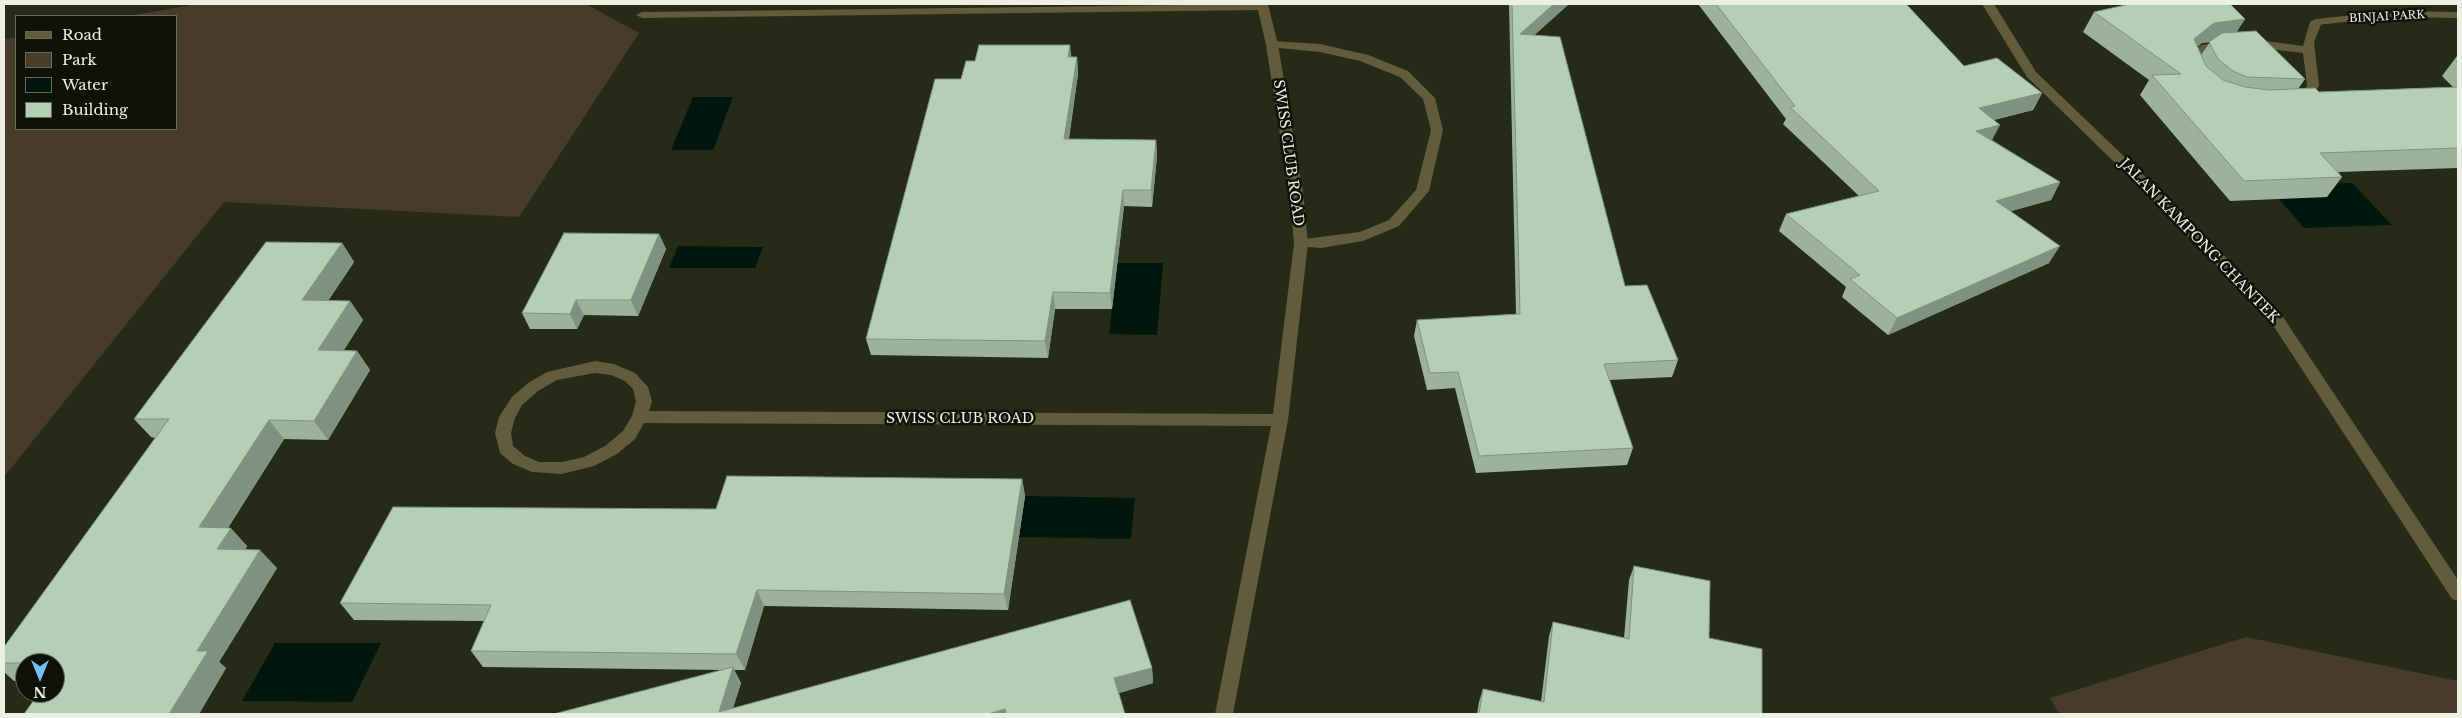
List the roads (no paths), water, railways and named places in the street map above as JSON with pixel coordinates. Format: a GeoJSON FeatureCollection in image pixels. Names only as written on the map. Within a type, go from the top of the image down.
{"type":"FeatureCollection","features":[{"type":"Feature","properties":{"kind":"street","name":"JALAN KAMPONG CHANTEK"},"geometry":{"type":"LineString","coordinates":[[1988,4],[2031,74],[2154,193],[2274,315],[2458,594]]}},
{"type":"Feature","properties":{"kind":"street","name":"SWISS CLUB ROAD"},"geometry":{"type":"LineString","coordinates":[[642,15],[1262,5],[1272,45],[1296,192],[1301,242],[1280,420],[1224,714]]}},
{"type":"Feature","properties":{"kind":"street","name":"BINJAI PARK"},"geometry":{"type":"LineString","coordinates":[[2309,50],[2308,42],[2316,22],[2392,14],[2458,15]]}},
{"type":"Feature","properties":{"kind":"street"},"geometry":{"type":"LineString","coordinates":[[2196,77],[2188,60],[2206,48],[2238,44],[2268,44],[2309,50],[2313,85],[2308,99],[2284,104]]}},
{"type":"Feature","properties":{"kind":"street"},"geometry":{"type":"LineString","coordinates":[[1272,45],[1320,48],[1364,58],[1404,74],[1429,98],[1437,130],[1422,191],[1394,222],[1363,236],[1321,242],[1301,242]]}},
{"type":"Feature","properties":{"kind":"street"},"geometry":{"type":"LineString","coordinates":[[595,367],[614,370],[630,377],[640,387],[644,401],[640,417],[629,435],[611,450],[588,462],[562,468],[538,468],[519,460],[506,449],[503,432],[507,417],[517,401],[533,387],[552,376],[595,367]]}},
{"type":"Feature","properties":{"kind":"street","name":"SWISS CLUB ROAD"},"geometry":{"type":"LineString","coordinates":[[640,417],[1280,420]]}},
{"type":"Feature","properties":{"kind":"water"},"geometry":{"type":"Polygon","coordinates":[[[693,97],[733,97],[713,150],[671,150],[693,97]]]}},
{"type":"Feature","properties":{"kind":"water"},"geometry":{"type":"Polygon","coordinates":[[[2352,183],[2392,225],[2304,228],[2279,199],[2326,197],[2315,184],[2352,183]]]}},
{"type":"Feature","properties":{"kind":"water"},"geometry":{"type":"Polygon","coordinates":[[[678,246],[763,247],[755,268],[669,268],[678,246]]]}},
{"type":"Feature","properties":{"kind":"water"},"geometry":{"type":"Polygon","coordinates":[[[1117,263],[1163,263],[1157,335],[1109,334],[1117,263]]]}},
{"type":"Feature","properties":{"kind":"water"},"geometry":{"type":"Polygon","coordinates":[[[1025,496],[1135,498],[1131,539],[1019,537],[1025,496]]]}},
{"type":"Feature","properties":{"kind":"water"},"geometry":{"type":"Polygon","coordinates":[[[275,643],[381,643],[352,702],[242,701],[275,643]]]}}]}
